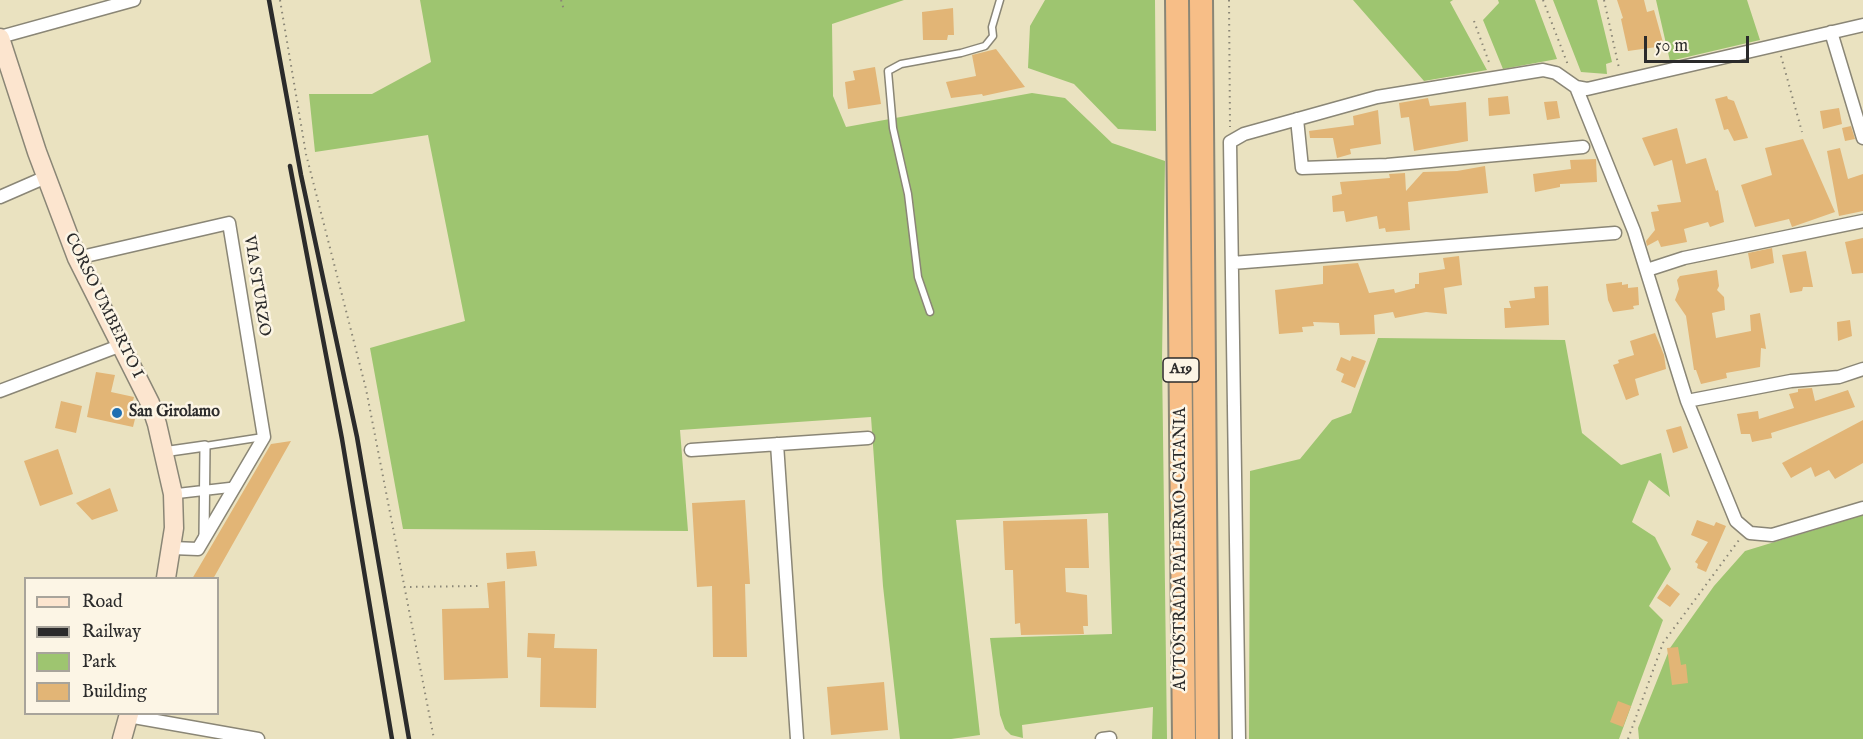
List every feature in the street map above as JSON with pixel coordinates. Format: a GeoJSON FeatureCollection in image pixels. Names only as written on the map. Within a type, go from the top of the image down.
{"type":"FeatureCollection","features":[{"type":"Feature","properties":{"kind":"highway","name":"AUTOSTRADA PALERMO-CATANIA"},"geometry":{"type":"LineString","coordinates":[[1177,0],[1184,739]]}},
{"type":"Feature","properties":{"kind":"highway","name":"AUTOSTRADA PALERMO-CATANIA"},"geometry":{"type":"LineString","coordinates":[[1201,0],[1207,739]]}},
{"type":"Feature","properties":{"kind":"main road","name":"CORSO UMBERTO I"},"geometry":{"type":"LineString","coordinates":[[0,38],[46,177],[77,258],[119,346],[150,403],[173,494],[172,548],[166,577]]}},
{"type":"Feature","properties":{"kind":"main road"},"geometry":{"type":"LineString","coordinates":[[122,739],[129,715]]}},
{"type":"Feature","properties":{"kind":"street"},"geometry":{"type":"LineString","coordinates":[[0,38],[134,0]]}},
{"type":"Feature","properties":{"kind":"street"},"geometry":{"type":"LineString","coordinates":[[1239,739],[1230,142],[1244,134],[1377,97],[1494,76],[1543,70],[1556,73],[1576,87],[1587,89],[1622,83],[1692,63],[1863,25]]}},
{"type":"Feature","properties":{"kind":"street"},"geometry":{"type":"LineString","coordinates":[[1832,32],[1863,138]]}},
{"type":"Feature","properties":{"kind":"street"},"geometry":{"type":"LineString","coordinates":[[1576,87],[1647,270],[1688,401],[1736,522],[1750,533],[1772,535],[1863,508]]}},
{"type":"Feature","properties":{"kind":"street"},"geometry":{"type":"LineString","coordinates":[[1297,119],[1302,168],[1387,165],[1583,147]]}},
{"type":"Feature","properties":{"kind":"street"},"geometry":{"type":"LineString","coordinates":[[0,197],[46,177]]}},
{"type":"Feature","properties":{"kind":"street"},"geometry":{"type":"LineString","coordinates":[[1647,270],[1684,258],[1863,221]]}},
{"type":"Feature","properties":{"kind":"street","name":"VIA STURZO"},"geometry":{"type":"LineString","coordinates":[[77,258],[229,223],[264,436]]}},
{"type":"Feature","properties":{"kind":"street"},"geometry":{"type":"LineString","coordinates":[[1232,263],[1615,233]]}},
{"type":"Feature","properties":{"kind":"street"},"geometry":{"type":"LineString","coordinates":[[0,391],[119,346]]}},
{"type":"Feature","properties":{"kind":"street"},"geometry":{"type":"LineString","coordinates":[[1688,401],[1791,381],[1839,377],[1863,369]]}},
{"type":"Feature","properties":{"kind":"street"},"geometry":{"type":"LineString","coordinates":[[172,548],[198,549],[264,436]]}},
{"type":"Feature","properties":{"kind":"street"},"geometry":{"type":"LineString","coordinates":[[691,450],[868,438]]}},
{"type":"Feature","properties":{"kind":"street"},"geometry":{"type":"LineString","coordinates":[[777,444],[797,739]]}},
{"type":"Feature","properties":{"kind":"street"},"geometry":{"type":"LineString","coordinates":[[163,452],[205,446],[204,538]]}},
{"type":"Feature","properties":{"kind":"street"},"geometry":{"type":"LineString","coordinates":[[173,494],[234,488]]}},
{"type":"Feature","properties":{"kind":"street"},"geometry":{"type":"LineString","coordinates":[[129,715],[258,739]]}},
{"type":"Feature","properties":{"kind":"lane"},"geometry":{"type":"LineString","coordinates":[[930,312],[918,277],[908,194],[893,128],[888,71],[901,64],[986,46],[993,36],[992,27],[1000,0]]}},
{"type":"Feature","properties":{"kind":"lane"},"geometry":{"type":"LineString","coordinates":[[205,446],[264,436]]}},
{"type":"Feature","properties":{"kind":"path"},"geometry":{"type":"LineString","coordinates":[[280,0],[306,154],[366,389],[434,739]]}},
{"type":"Feature","properties":{"kind":"path"},"geometry":{"type":"LineString","coordinates":[[561,0],[564,10]]}},
{"type":"Feature","properties":{"kind":"path"},"geometry":{"type":"LineString","coordinates":[[1229,0],[1230,142]]}},
{"type":"Feature","properties":{"kind":"path"},"geometry":{"type":"LineString","coordinates":[[1543,0],[1576,87]]}},
{"type":"Feature","properties":{"kind":"path"},"geometry":{"type":"LineString","coordinates":[[1604,0],[1622,83]]}},
{"type":"Feature","properties":{"kind":"path"},"geometry":{"type":"LineString","coordinates":[[1474,21],[1494,76]]}},
{"type":"Feature","properties":{"kind":"path"},"geometry":{"type":"LineString","coordinates":[[1778,44],[1802,132]]}},
{"type":"Feature","properties":{"kind":"path"},"geometry":{"type":"LineString","coordinates":[[1628,739],[1663,643],[1735,542],[1750,533]]}},
{"type":"Feature","properties":{"kind":"path"},"geometry":{"type":"LineString","coordinates":[[404,587],[478,586]]}},
{"type":"Feature","properties":{"kind":"green space"},"geometry":{"type":"Polygon","coordinates":[[[420,0],[904,0],[832,24],[833,96],[846,127],[1032,93],[1065,98],[1112,143],[1165,161],[1162,359],[1167,739],[1152,739],[1153,707],[1022,725],[1023,738],[1011,735],[1005,729],[1000,715],[990,638],[1112,634],[1108,513],[956,520],[980,735],[951,739],[900,739],[883,586],[871,417],[680,430],[688,531],[403,529],[370,348],[465,321],[428,135],[315,152],[309,94],[372,94],[431,62],[420,0]]]}},
{"type":"Feature","properties":{"kind":"green space"},"geometry":{"type":"Polygon","coordinates":[[[1045,0],[1155,0],[1156,131],[1118,129],[1074,84],[1028,68],[1030,26],[1045,0]]]}},
{"type":"Feature","properties":{"kind":"green space"},"geometry":{"type":"Polygon","coordinates":[[[1353,0],[1453,0],[1450,2],[1487,70],[1424,81],[1353,0]]]}},
{"type":"Feature","properties":{"kind":"green space"},"geometry":{"type":"Polygon","coordinates":[[[1498,0],[1535,0],[1557,59],[1503,69],[1483,20],[1499,3],[1498,0]]]}},
{"type":"Feature","properties":{"kind":"green space"},"geometry":{"type":"Polygon","coordinates":[[[1553,0],[1597,0],[1612,62],[1606,64],[1607,74],[1581,72],[1553,0]]]}},
{"type":"Feature","properties":{"kind":"green space"},"geometry":{"type":"Polygon","coordinates":[[[1656,0],[1747,0],[1760,40],[1670,61],[1656,0]]]}},
{"type":"Feature","properties":{"kind":"green space"},"geometry":{"type":"Polygon","coordinates":[[[1378,338],[1565,340],[1582,433],[1621,465],[1661,453],[1670,497],[1649,480],[1632,522],[1655,537],[1671,569],[1649,606],[1663,620],[1619,739],[1249,739],[1250,471],[1300,459],[1332,420],[1351,413],[1378,338]]]}},
{"type":"Feature","properties":{"kind":"green space"},"geometry":{"type":"Polygon","coordinates":[[[1863,515],[1863,739],[1639,739],[1638,728],[1670,648],[1714,586],[1745,551],[1863,515]]]}},
{"type":"Feature","properties":{"kind":"building"},"geometry":{"type":"Polygon","coordinates":[[[1617,0],[1644,0],[1647,12],[1654,10],[1664,46],[1628,51],[1621,19],[1623,18],[1617,0]]]}},
{"type":"Feature","properties":{"kind":"building"},"geometry":{"type":"Polygon","coordinates":[[[953,8],[954,35],[948,35],[947,40],[923,40],[922,12],[953,8]]]}},
{"type":"Feature","properties":{"kind":"building"},"geometry":{"type":"Polygon","coordinates":[[[996,49],[1025,87],[983,96],[982,94],[951,98],[946,82],[976,76],[972,55],[996,49]]]}},
{"type":"Feature","properties":{"kind":"building"},"geometry":{"type":"Polygon","coordinates":[[[875,67],[881,104],[848,109],[845,82],[855,80],[853,71],[875,67]]]}},
{"type":"Feature","properties":{"kind":"building"},"geometry":{"type":"Polygon","coordinates":[[[1508,96],[1510,114],[1489,116],[1488,98],[1508,96]]]}},
{"type":"Feature","properties":{"kind":"building"},"geometry":{"type":"Polygon","coordinates":[[[1727,96],[1728,99],[1734,101],[1748,138],[1734,141],[1728,129],[1724,130],[1715,99],[1727,96]]]}},
{"type":"Feature","properties":{"kind":"building"},"geometry":{"type":"Polygon","coordinates":[[[1428,98],[1430,106],[1466,102],[1468,141],[1414,151],[1409,117],[1401,118],[1399,103],[1428,98]]]}},
{"type":"Feature","properties":{"kind":"building"},"geometry":{"type":"Polygon","coordinates":[[[1557,101],[1560,118],[1547,120],[1544,102],[1557,101]]]}},
{"type":"Feature","properties":{"kind":"building"},"geometry":{"type":"Polygon","coordinates":[[[1839,108],[1842,124],[1823,129],[1820,111],[1839,108]]]}},
{"type":"Feature","properties":{"kind":"building"},"geometry":{"type":"Polygon","coordinates":[[[1378,110],[1381,144],[1350,149],[1351,154],[1337,158],[1333,138],[1310,138],[1309,131],[1354,125],[1353,116],[1378,110]]]}},
{"type":"Feature","properties":{"kind":"building"},"geometry":{"type":"Polygon","coordinates":[[[1851,126],[1855,139],[1845,141],[1842,128],[1851,126]]]}},
{"type":"Feature","properties":{"kind":"building"},"geometry":{"type":"Polygon","coordinates":[[[1677,128],[1686,164],[1706,158],[1716,191],[1718,190],[1724,222],[1710,227],[1708,222],[1684,229],[1687,242],[1661,247],[1658,240],[1647,246],[1646,241],[1655,230],[1651,212],[1659,211],[1657,205],[1681,202],[1672,160],[1654,166],[1642,138],[1677,128]]]}},
{"type":"Feature","properties":{"kind":"building"},"geometry":{"type":"Polygon","coordinates":[[[1803,139],[1835,212],[1792,227],[1789,219],[1755,227],[1741,185],[1772,175],[1765,148],[1803,139]]]}},
{"type":"Feature","properties":{"kind":"building"},"geometry":{"type":"Polygon","coordinates":[[[1840,148],[1848,179],[1863,174],[1863,211],[1839,216],[1827,151],[1840,148]]]}},
{"type":"Feature","properties":{"kind":"building"},"geometry":{"type":"Polygon","coordinates":[[[1596,159],[1597,182],[1560,184],[1560,187],[1535,192],[1533,174],[1571,169],[1570,160],[1596,159]]]}},
{"type":"Feature","properties":{"kind":"building"},"geometry":{"type":"Polygon","coordinates":[[[1485,166],[1488,193],[1408,202],[1410,230],[1386,232],[1385,228],[1379,229],[1377,216],[1346,222],[1344,211],[1333,212],[1332,196],[1342,194],[1340,182],[1390,178],[1389,174],[1405,173],[1406,191],[1423,172],[1457,171],[1485,166]]]}},
{"type":"Feature","properties":{"kind":"building"},"geometry":{"type":"Polygon","coordinates":[[[1863,238],[1863,273],[1852,274],[1845,242],[1863,238]]]}},
{"type":"Feature","properties":{"kind":"building"},"geometry":{"type":"Polygon","coordinates":[[[1772,248],[1774,263],[1751,269],[1748,253],[1772,248]]]}},
{"type":"Feature","properties":{"kind":"building"},"geometry":{"type":"Polygon","coordinates":[[[1806,251],[1813,287],[1803,287],[1802,291],[1790,293],[1782,255],[1806,251]]]}},
{"type":"Feature","properties":{"kind":"building"},"geometry":{"type":"Polygon","coordinates":[[[1459,256],[1462,285],[1444,288],[1447,314],[1426,312],[1395,318],[1393,312],[1374,315],[1375,334],[1340,335],[1339,323],[1313,322],[1314,326],[1302,327],[1303,332],[1279,334],[1275,290],[1323,284],[1323,266],[1358,263],[1369,293],[1394,289],[1395,293],[1415,288],[1415,284],[1419,284],[1419,273],[1445,269],[1443,258],[1459,256]]]}},
{"type":"Feature","properties":{"kind":"building"},"geometry":{"type":"Polygon","coordinates":[[[1717,270],[1719,286],[1717,290],[1724,297],[1725,310],[1712,313],[1716,338],[1751,331],[1750,315],[1760,313],[1766,349],[1761,348],[1760,367],[1726,373],[1727,378],[1701,384],[1694,370],[1686,316],[1675,300],[1679,289],[1677,280],[1680,276],[1717,270]]]}},
{"type":"Feature","properties":{"kind":"building"},"geometry":{"type":"Polygon","coordinates":[[[1622,282],[1622,285],[1628,284],[1628,288],[1638,287],[1639,305],[1633,306],[1634,309],[1613,312],[1608,300],[1606,284],[1622,282]]]}},
{"type":"Feature","properties":{"kind":"building"},"geometry":{"type":"Polygon","coordinates":[[[1548,286],[1549,325],[1505,328],[1504,308],[1511,308],[1509,301],[1535,298],[1534,287],[1548,286]]]}},
{"type":"Feature","properties":{"kind":"building"},"geometry":{"type":"Polygon","coordinates":[[[1850,320],[1852,336],[1838,341],[1837,322],[1850,320]]]}},
{"type":"Feature","properties":{"kind":"building"},"geometry":{"type":"Polygon","coordinates":[[[1655,333],[1664,355],[1666,369],[1635,379],[1639,395],[1626,400],[1613,365],[1619,363],[1618,360],[1634,355],[1630,341],[1655,333]]]}},
{"type":"Feature","properties":{"kind":"building"},"geometry":{"type":"Polygon","coordinates":[[[1352,356],[1366,361],[1355,388],[1341,382],[1344,374],[1336,370],[1341,357],[1350,361],[1352,356]]]}},
{"type":"Feature","properties":{"kind":"building"},"geometry":{"type":"Polygon","coordinates":[[[96,372],[115,375],[111,392],[134,397],[132,405],[138,407],[133,427],[87,417],[96,372]]]}},
{"type":"Feature","properties":{"kind":"building"},"geometry":{"type":"Polygon","coordinates":[[[1812,388],[1815,401],[1848,390],[1855,407],[1771,433],[1772,438],[1752,442],[1750,434],[1741,434],[1737,414],[1758,411],[1759,419],[1794,408],[1789,394],[1798,392],[1798,389],[1812,388]]]}},
{"type":"Feature","properties":{"kind":"building"},"geometry":{"type":"Polygon","coordinates":[[[61,401],[82,406],[76,433],[55,428],[61,401]]]}},
{"type":"Feature","properties":{"kind":"building"},"geometry":{"type":"Polygon","coordinates":[[[1863,420],[1863,463],[1835,479],[1829,470],[1815,477],[1811,467],[1791,478],[1782,463],[1863,420]]]}},
{"type":"Feature","properties":{"kind":"building"},"geometry":{"type":"Polygon","coordinates":[[[1681,426],[1688,448],[1673,453],[1666,430],[1681,426]]]}},
{"type":"Feature","properties":{"kind":"building"},"geometry":{"type":"Polygon","coordinates":[[[291,441],[214,577],[193,577],[271,444],[291,441]]]}},
{"type":"Feature","properties":{"kind":"building"},"geometry":{"type":"Polygon","coordinates":[[[58,449],[73,494],[40,506],[24,461],[58,449]]]}},
{"type":"Feature","properties":{"kind":"building"},"geometry":{"type":"Polygon","coordinates":[[[110,488],[118,511],[92,520],[76,503],[110,488]]]}},
{"type":"Feature","properties":{"kind":"building"},"geometry":{"type":"Polygon","coordinates":[[[745,500],[750,584],[745,584],[747,657],[713,657],[712,586],[697,587],[692,503],[745,500]]]}},
{"type":"Feature","properties":{"kind":"building"},"geometry":{"type":"Polygon","coordinates":[[[1087,519],[1089,568],[1065,568],[1066,592],[1087,595],[1088,626],[1083,626],[1084,634],[1021,635],[1020,623],[1015,624],[1013,570],[1005,570],[1003,521],[1087,519]]]}},
{"type":"Feature","properties":{"kind":"building"},"geometry":{"type":"Polygon","coordinates":[[[1697,520],[1714,526],[1716,522],[1726,526],[1706,572],[1697,568],[1698,564],[1695,562],[1708,542],[1691,535],[1697,520]]]}},
{"type":"Feature","properties":{"kind":"building"},"geometry":{"type":"Polygon","coordinates":[[[535,551],[537,566],[507,569],[506,553],[535,551]]]}},
{"type":"Feature","properties":{"kind":"building"},"geometry":{"type":"Polygon","coordinates":[[[505,581],[508,678],[444,680],[442,609],[489,608],[487,583],[505,581]]]}},
{"type":"Feature","properties":{"kind":"building"},"geometry":{"type":"Polygon","coordinates":[[[1667,584],[1680,594],[1670,607],[1657,598],[1667,584]]]}},
{"type":"Feature","properties":{"kind":"building"},"geometry":{"type":"Polygon","coordinates":[[[528,633],[555,634],[554,648],[597,649],[596,708],[540,707],[541,658],[527,657],[528,633]]]}},
{"type":"Feature","properties":{"kind":"building"},"geometry":{"type":"Polygon","coordinates":[[[1678,647],[1681,665],[1686,664],[1688,683],[1672,685],[1667,648],[1678,647]]]}},
{"type":"Feature","properties":{"kind":"building"},"geometry":{"type":"Polygon","coordinates":[[[884,682],[888,730],[831,735],[827,687],[884,682]]]}},
{"type":"Feature","properties":{"kind":"building"},"geometry":{"type":"Polygon","coordinates":[[[1618,701],[1631,706],[1623,727],[1610,722],[1618,701]]]}},
{"type":"Feature","properties":{"kind":"railway"},"geometry":{"type":"LineString","coordinates":[[269,0],[301,175],[357,437],[409,739]]}},
{"type":"Feature","properties":{"kind":"railway"},"geometry":{"type":"LineString","coordinates":[[290,166],[342,439],[392,739]]}},
{"type":"Feature","properties":{"kind":"place","name":"San Girolamo"},"geometry":{"type":"Point","coordinates":[117,413]}}]}
